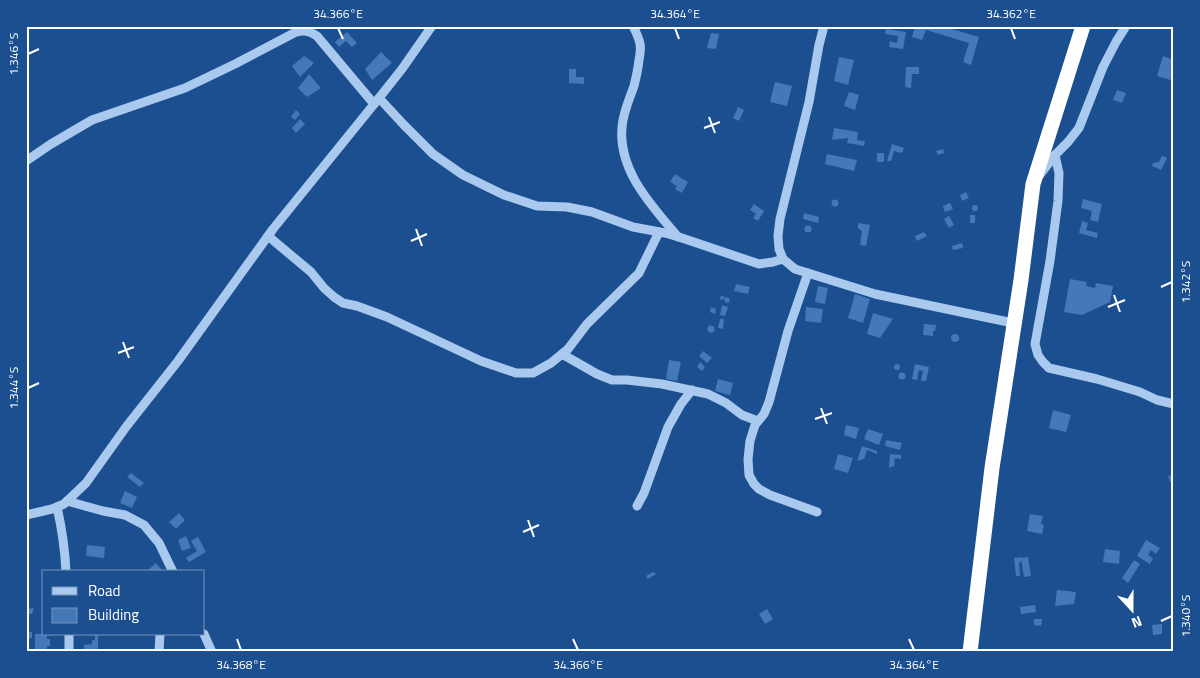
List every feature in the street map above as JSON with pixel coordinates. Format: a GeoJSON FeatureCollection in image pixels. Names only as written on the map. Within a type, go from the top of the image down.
{"type":"FeatureCollection","features":[{"type":"Feature","properties":{"kind":"highway"},"geometry":{"type":"LineString","coordinates":[[970,652],[992,468],[1021,280],[1033,184],[1083,26]]}},
{"type":"Feature","properties":{"kind":"street"},"geometry":{"type":"LineString","coordinates":[[26,515],[64,504],[86,483],[178,361],[268,236],[402,69],[432,26]]}},
{"type":"Feature","properties":{"kind":"street"},"geometry":{"type":"LineString","coordinates":[[633,26],[640,44],[640,55],[638,72],[627,103],[622,127],[623,152],[640,190],[679,237]]}},
{"type":"Feature","properties":{"kind":"street"},"geometry":{"type":"LineString","coordinates":[[824,26],[809,102],[780,219],[778,236],[783,259],[795,269],[875,294],[1014,323]]}},
{"type":"Feature","properties":{"kind":"street"},"geometry":{"type":"LineString","coordinates":[[1033,184],[1079,128],[1103,67],[1126,26]]}},
{"type":"Feature","properties":{"kind":"street"},"geometry":{"type":"LineString","coordinates":[[26,161],[92,120],[185,88],[304,28],[317,36],[338,63],[434,154],[463,174],[504,195],[537,206],[567,207],[592,212],[633,227],[679,237],[759,264],[783,259]]}},
{"type":"Feature","properties":{"kind":"street"},"geometry":{"type":"LineString","coordinates":[[1055,155],[1059,173],[1058,201],[1050,261],[1035,344],[1038,355],[1049,368],[1097,379],[1174,404]]}},
{"type":"Feature","properties":{"kind":"street"},"geometry":{"type":"LineString","coordinates":[[268,236],[310,272],[334,297],[343,303],[387,317],[481,360],[516,373],[533,373],[551,363],[568,349],[587,324],[639,273],[658,232]]}},
{"type":"Feature","properties":{"kind":"street"},"geometry":{"type":"LineString","coordinates":[[808,273],[788,331],[769,402],[764,414],[755,425],[750,441],[748,459],[749,475],[759,489],[770,495],[817,512]]}},
{"type":"Feature","properties":{"kind":"street"},"geometry":{"type":"LineString","coordinates":[[562,354],[597,374],[612,380],[662,384],[708,394],[726,403],[742,415],[758,421]]}},
{"type":"Feature","properties":{"kind":"street"},"geometry":{"type":"LineString","coordinates":[[637,506],[644,493],[668,427],[681,404],[692,390]]}},
{"type":"Feature","properties":{"kind":"street"},"geometry":{"type":"LineString","coordinates":[[67,501],[125,515],[144,525],[159,543],[172,570]]}},
{"type":"Feature","properties":{"kind":"street"},"geometry":{"type":"LineString","coordinates":[[57,507],[66,570]]}},
{"type":"Feature","properties":{"kind":"street"},"geometry":{"type":"LineString","coordinates":[[69,636],[69,652]]}},
{"type":"Feature","properties":{"kind":"street"},"geometry":{"type":"LineString","coordinates":[[159,652],[160,636]]}},
{"type":"Feature","properties":{"kind":"street"},"geometry":{"type":"LineString","coordinates":[[205,636],[212,652]]}},
{"type":"Feature","properties":{"kind":"building"},"geometry":{"type":"Polygon","coordinates":[[[915,26],[942,26],[979,37],[971,65],[963,62],[969,43],[926,30],[922,40],[912,37],[915,26]]]}},
{"type":"Feature","properties":{"kind":"building"},"geometry":{"type":"Polygon","coordinates":[[[886,29],[906,32],[903,49],[889,47],[890,41],[897,43],[898,36],[885,34],[886,29]]]}},
{"type":"Feature","properties":{"kind":"building"},"geometry":{"type":"Polygon","coordinates":[[[347,32],[357,43],[352,47],[346,41],[339,47],[335,42],[347,32]]]}},
{"type":"Feature","properties":{"kind":"building"},"geometry":{"type":"Polygon","coordinates":[[[711,33],[719,34],[716,49],[707,48],[711,33]]]}},
{"type":"Feature","properties":{"kind":"building"},"geometry":{"type":"Polygon","coordinates":[[[381,52],[392,63],[372,80],[365,69],[381,52]]]}},
{"type":"Feature","properties":{"kind":"building"},"geometry":{"type":"Polygon","coordinates":[[[304,56],[314,63],[300,77],[292,66],[304,56]]]}},
{"type":"Feature","properties":{"kind":"building"},"geometry":{"type":"Polygon","coordinates":[[[1163,56],[1174,60],[1174,81],[1157,76],[1163,56]]]}},
{"type":"Feature","properties":{"kind":"building"},"geometry":{"type":"Polygon","coordinates":[[[839,57],[854,60],[848,85],[834,81],[839,57]]]}},
{"type":"Feature","properties":{"kind":"building"},"geometry":{"type":"Polygon","coordinates":[[[906,67],[919,67],[919,74],[912,74],[911,88],[905,87],[906,67]]]}},
{"type":"Feature","properties":{"kind":"building"},"geometry":{"type":"Polygon","coordinates":[[[569,69],[576,69],[576,77],[584,77],[584,84],[569,83],[569,69]]]}},
{"type":"Feature","properties":{"kind":"building"},"geometry":{"type":"Polygon","coordinates":[[[309,74],[321,88],[307,97],[298,88],[309,74]]]}},
{"type":"Feature","properties":{"kind":"building"},"geometry":{"type":"Polygon","coordinates":[[[775,82],[792,86],[787,106],[770,102],[775,82]]]}},
{"type":"Feature","properties":{"kind":"building"},"geometry":{"type":"Polygon","coordinates":[[[1117,90],[1126,93],[1122,103],[1113,100],[1117,90]]]}},
{"type":"Feature","properties":{"kind":"building"},"geometry":{"type":"Polygon","coordinates":[[[849,92],[859,95],[855,110],[844,106],[849,92]]]}},
{"type":"Feature","properties":{"kind":"building"},"geometry":{"type":"Polygon","coordinates":[[[738,107],[744,110],[739,121],[733,118],[738,107]]]}},
{"type":"Feature","properties":{"kind":"building"},"geometry":{"type":"Polygon","coordinates":[[[296,110],[300,114],[295,120],[291,117],[296,110]]]}},
{"type":"Feature","properties":{"kind":"building"},"geometry":{"type":"Polygon","coordinates":[[[300,119],[305,124],[296,133],[292,128],[300,119]]]}},
{"type":"Feature","properties":{"kind":"building"},"geometry":{"type":"Polygon","coordinates":[[[834,128],[858,132],[857,140],[865,141],[864,146],[847,143],[848,138],[832,140],[834,128]]]}},
{"type":"Feature","properties":{"kind":"building"},"geometry":{"type":"Polygon","coordinates":[[[892,144],[904,148],[902,153],[894,151],[891,161],[887,161],[892,144]]]}},
{"type":"Feature","properties":{"kind":"building"},"geometry":{"type":"Polygon","coordinates":[[[943,149],[944,153],[938,155],[936,151],[943,149]]]}},
{"type":"Feature","properties":{"kind":"building"},"geometry":{"type":"Polygon","coordinates":[[[877,153],[884,153],[884,162],[877,162],[877,153]]]}},
{"type":"Feature","properties":{"kind":"building"},"geometry":{"type":"Polygon","coordinates":[[[827,154],[857,160],[854,171],[825,164],[827,154]]]}},
{"type":"Feature","properties":{"kind":"building"},"geometry":{"type":"Polygon","coordinates":[[[1162,156],[1167,158],[1161,170],[1152,166],[1153,163],[1159,162],[1162,156]]]}},
{"type":"Feature","properties":{"kind":"building"},"geometry":{"type":"Polygon","coordinates":[[[675,174],[688,182],[682,193],[675,189],[677,186],[670,182],[675,174]]]}},
{"type":"Feature","properties":{"kind":"building"},"geometry":{"type":"Polygon","coordinates":[[[966,192],[969,198],[962,201],[960,195],[966,192]]]}},
{"type":"Feature","properties":{"kind":"building"},"geometry":{"type":"Polygon","coordinates":[[[835,199],[839,203],[835,207],[831,203],[835,199]]]}},
{"type":"Feature","properties":{"kind":"building"},"geometry":{"type":"Polygon","coordinates":[[[1083,199],[1102,204],[1098,222],[1090,220],[1092,211],[1081,208],[1083,199]]]}},
{"type":"Feature","properties":{"kind":"building"},"geometry":{"type":"Polygon","coordinates":[[[950,203],[953,209],[945,212],[943,206],[950,203]]]}},
{"type":"Feature","properties":{"kind":"building"},"geometry":{"type":"Polygon","coordinates":[[[754,204],[764,211],[758,221],[753,218],[756,214],[750,210],[754,204]]]}},
{"type":"Feature","properties":{"kind":"building"},"geometry":{"type":"Polygon","coordinates":[[[975,205],[978,208],[975,211],[972,208],[975,205]]]}},
{"type":"Feature","properties":{"kind":"building"},"geometry":{"type":"Polygon","coordinates":[[[804,213],[819,217],[818,223],[803,219],[804,213]]]}},
{"type":"Feature","properties":{"kind":"building"},"geometry":{"type":"Polygon","coordinates":[[[970,215],[975,215],[975,223],[970,223],[970,215]]]}},
{"type":"Feature","properties":{"kind":"building"},"geometry":{"type":"Polygon","coordinates":[[[949,216],[954,225],[949,228],[944,219],[949,216]]]}},
{"type":"Feature","properties":{"kind":"building"},"geometry":{"type":"Polygon","coordinates":[[[1082,221],[1088,223],[1086,230],[1098,233],[1097,238],[1079,233],[1082,221]]]}},
{"type":"Feature","properties":{"kind":"building"},"geometry":{"type":"Polygon","coordinates":[[[858,223],[870,225],[866,246],[860,245],[862,231],[858,228],[858,223]]]}},
{"type":"Feature","properties":{"kind":"building"},"geometry":{"type":"Polygon","coordinates":[[[808,225],[812,229],[808,233],[804,229],[808,225]]]}},
{"type":"Feature","properties":{"kind":"building"},"geometry":{"type":"Polygon","coordinates":[[[924,232],[927,236],[917,241],[915,236],[924,232]]]}},
{"type":"Feature","properties":{"kind":"building"},"geometry":{"type":"Polygon","coordinates":[[[962,243],[963,248],[953,250],[952,246],[962,243]]]}},
{"type":"Feature","properties":{"kind":"building"},"geometry":{"type":"Polygon","coordinates":[[[1070,279],[1087,282],[1086,286],[1095,288],[1096,283],[1113,286],[1110,302],[1082,315],[1064,312],[1070,279]]]}},
{"type":"Feature","properties":{"kind":"building"},"geometry":{"type":"Polygon","coordinates":[[[736,284],[750,287],[748,294],[734,291],[736,284]]]}},
{"type":"Feature","properties":{"kind":"building"},"geometry":{"type":"Polygon","coordinates":[[[818,286],[828,288],[825,304],[815,302],[818,286]]]}},
{"type":"Feature","properties":{"kind":"building"},"geometry":{"type":"Polygon","coordinates":[[[855,294],[870,299],[863,323],[848,318],[855,294]]]}},
{"type":"Feature","properties":{"kind":"building"},"geometry":{"type":"Polygon","coordinates":[[[726,297],[729,298],[730,302],[725,302],[724,299],[726,297]]]}},
{"type":"Feature","properties":{"kind":"building"},"geometry":{"type":"Polygon","coordinates":[[[722,305],[728,307],[725,316],[720,315],[722,305]]]}},
{"type":"Feature","properties":{"kind":"building"},"geometry":{"type":"Polygon","coordinates":[[[711,307],[716,309],[715,314],[710,312],[711,307]]]}},
{"type":"Feature","properties":{"kind":"building"},"geometry":{"type":"Polygon","coordinates":[[[806,307],[823,309],[821,323],[805,321],[806,307]]]}},
{"type":"Feature","properties":{"kind":"building"},"geometry":{"type":"Polygon","coordinates":[[[873,313],[893,319],[880,338],[867,334],[873,313]]]}},
{"type":"Feature","properties":{"kind":"building"},"geometry":{"type":"Polygon","coordinates":[[[720,319],[724,319],[723,329],[718,328],[720,319]]]}},
{"type":"Feature","properties":{"kind":"building"},"geometry":{"type":"Polygon","coordinates":[[[924,324],[936,325],[933,336],[923,335],[924,324]]]}},
{"type":"Feature","properties":{"kind":"building"},"geometry":{"type":"Polygon","coordinates":[[[711,325],[715,329],[711,333],[707,329],[711,325]]]}},
{"type":"Feature","properties":{"kind":"building"},"geometry":{"type":"Polygon","coordinates":[[[955,334],[959,338],[955,342],[951,338],[955,334]]]}},
{"type":"Feature","properties":{"kind":"building"},"geometry":{"type":"Polygon","coordinates":[[[703,351],[712,358],[707,363],[699,356],[703,351]]]}},
{"type":"Feature","properties":{"kind":"building"},"geometry":{"type":"Polygon","coordinates":[[[669,360],[681,362],[677,381],[666,379],[669,360]]]}},
{"type":"Feature","properties":{"kind":"building"},"geometry":{"type":"Polygon","coordinates":[[[700,362],[705,367],[702,371],[697,367],[700,362]]]}},
{"type":"Feature","properties":{"kind":"building"},"geometry":{"type":"Polygon","coordinates":[[[897,364],[900,367],[897,370],[894,367],[897,364]]]}},
{"type":"Feature","properties":{"kind":"building"},"geometry":{"type":"Polygon","coordinates":[[[915,364],[929,367],[926,381],[921,381],[923,371],[919,370],[917,380],[912,379],[915,364]]]}},
{"type":"Feature","properties":{"kind":"building"},"geometry":{"type":"Polygon","coordinates":[[[902,373],[905,376],[902,379],[899,376],[902,373]]]}},
{"type":"Feature","properties":{"kind":"building"},"geometry":{"type":"Polygon","coordinates":[[[718,379],[733,383],[730,395],[715,391],[718,379]]]}},
{"type":"Feature","properties":{"kind":"building"},"geometry":{"type":"Polygon","coordinates":[[[1053,410],[1071,415],[1066,432],[1049,428],[1053,410]]]}},
{"type":"Feature","properties":{"kind":"building"},"geometry":{"type":"Polygon","coordinates":[[[846,425],[859,428],[856,439],[844,435],[846,425]]]}},
{"type":"Feature","properties":{"kind":"building"},"geometry":{"type":"Polygon","coordinates":[[[868,429],[883,434],[879,445],[864,439],[868,429]]]}},
{"type":"Feature","properties":{"kind":"building"},"geometry":{"type":"Polygon","coordinates":[[[886,440],[902,443],[900,450],[885,446],[886,440]]]}},
{"type":"Feature","properties":{"kind":"building"},"geometry":{"type":"Polygon","coordinates":[[[862,446],[877,451],[877,454],[867,450],[864,459],[857,461],[862,446]]]}},
{"type":"Feature","properties":{"kind":"building"},"geometry":{"type":"Polygon","coordinates":[[[838,454],[853,458],[848,473],[834,469],[838,454]]]}},
{"type":"Feature","properties":{"kind":"building"},"geometry":{"type":"Polygon","coordinates":[[[890,454],[901,455],[901,459],[895,458],[894,466],[889,468],[890,454]]]}},
{"type":"Feature","properties":{"kind":"building"},"geometry":{"type":"Polygon","coordinates":[[[131,473],[144,483],[140,487],[127,477],[131,473]]]}},
{"type":"Feature","properties":{"kind":"building"},"geometry":{"type":"Polygon","coordinates":[[[1174,475],[1174,481],[1170,482],[1168,476],[1174,475]]]}},
{"type":"Feature","properties":{"kind":"building"},"geometry":{"type":"Polygon","coordinates":[[[125,491],[137,497],[132,508],[120,503],[125,491]]]}},
{"type":"Feature","properties":{"kind":"building"},"geometry":{"type":"Polygon","coordinates":[[[179,513],[185,520],[176,529],[169,522],[179,513]]]}},
{"type":"Feature","properties":{"kind":"building"},"geometry":{"type":"Polygon","coordinates":[[[1030,514],[1043,516],[1041,524],[1044,525],[1042,534],[1027,531],[1030,514]]]}},
{"type":"Feature","properties":{"kind":"building"},"geometry":{"type":"Polygon","coordinates":[[[186,536],[191,548],[182,551],[178,540],[186,536]]]}},
{"type":"Feature","properties":{"kind":"building"},"geometry":{"type":"Polygon","coordinates":[[[198,537],[206,552],[189,562],[186,558],[197,551],[191,541],[198,537]]]}},
{"type":"Feature","properties":{"kind":"building"},"geometry":{"type":"Polygon","coordinates":[[[1146,540],[1160,548],[1156,554],[1151,550],[1148,555],[1153,558],[1150,564],[1137,556],[1146,540]]]}},
{"type":"Feature","properties":{"kind":"building"},"geometry":{"type":"Polygon","coordinates":[[[87,545],[105,547],[104,558],[86,556],[87,545]]]}},
{"type":"Feature","properties":{"kind":"building"},"geometry":{"type":"Polygon","coordinates":[[[1105,549],[1120,551],[1119,564],[1103,562],[1105,549]]]}},
{"type":"Feature","properties":{"kind":"building"},"geometry":{"type":"Polygon","coordinates":[[[1021,557],[1021,562],[1019,563],[1020,576],[1016,576],[1014,558],[1021,557]]]}},
{"type":"Feature","properties":{"kind":"building"},"geometry":{"type":"Polygon","coordinates":[[[1028,557],[1031,576],[1024,577],[1021,558],[1028,557]]]}},
{"type":"Feature","properties":{"kind":"building"},"geometry":{"type":"Polygon","coordinates":[[[1134,560],[1140,564],[1128,583],[1122,578],[1134,560]]]}},
{"type":"Feature","properties":{"kind":"building"},"geometry":{"type":"Polygon","coordinates":[[[156,563],[161,570],[148,570],[156,563]]]}},
{"type":"Feature","properties":{"kind":"building"},"geometry":{"type":"Polygon","coordinates":[[[653,572],[656,574],[648,579],[646,576],[653,572]]]}},
{"type":"Feature","properties":{"kind":"building"},"geometry":{"type":"Polygon","coordinates":[[[1057,590],[1076,592],[1074,604],[1055,606],[1057,590]]]}},
{"type":"Feature","properties":{"kind":"building"},"geometry":{"type":"Polygon","coordinates":[[[1035,605],[1036,612],[1021,614],[1020,607],[1035,605]]]}},
{"type":"Feature","properties":{"kind":"building"},"geometry":{"type":"Polygon","coordinates":[[[34,608],[32,614],[26,614],[26,609],[34,608]]]}},
{"type":"Feature","properties":{"kind":"building"},"geometry":{"type":"Polygon","coordinates":[[[767,609],[773,619],[765,624],[759,614],[767,609]]]}},
{"type":"Feature","properties":{"kind":"building"},"geometry":{"type":"Polygon","coordinates":[[[1034,619],[1042,619],[1041,626],[1034,625],[1034,619]]]}},
{"type":"Feature","properties":{"kind":"building"},"geometry":{"type":"Polygon","coordinates":[[[1162,624],[1162,634],[1153,635],[1152,625],[1162,624]]]}},
{"type":"Feature","properties":{"kind":"building"},"geometry":{"type":"Polygon","coordinates":[[[26,632],[32,632],[32,638],[26,638],[26,632]]]}},
{"type":"Feature","properties":{"kind":"building"},"geometry":{"type":"Polygon","coordinates":[[[35,634],[42,634],[42,636],[47,636],[47,639],[50,639],[50,646],[47,646],[47,651],[35,651],[35,634]]]}},
{"type":"Feature","properties":{"kind":"building"},"geometry":{"type":"Polygon","coordinates":[[[95,636],[98,636],[98,652],[84,652],[84,645],[92,644],[92,640],[95,640],[95,636]]]}}]}
